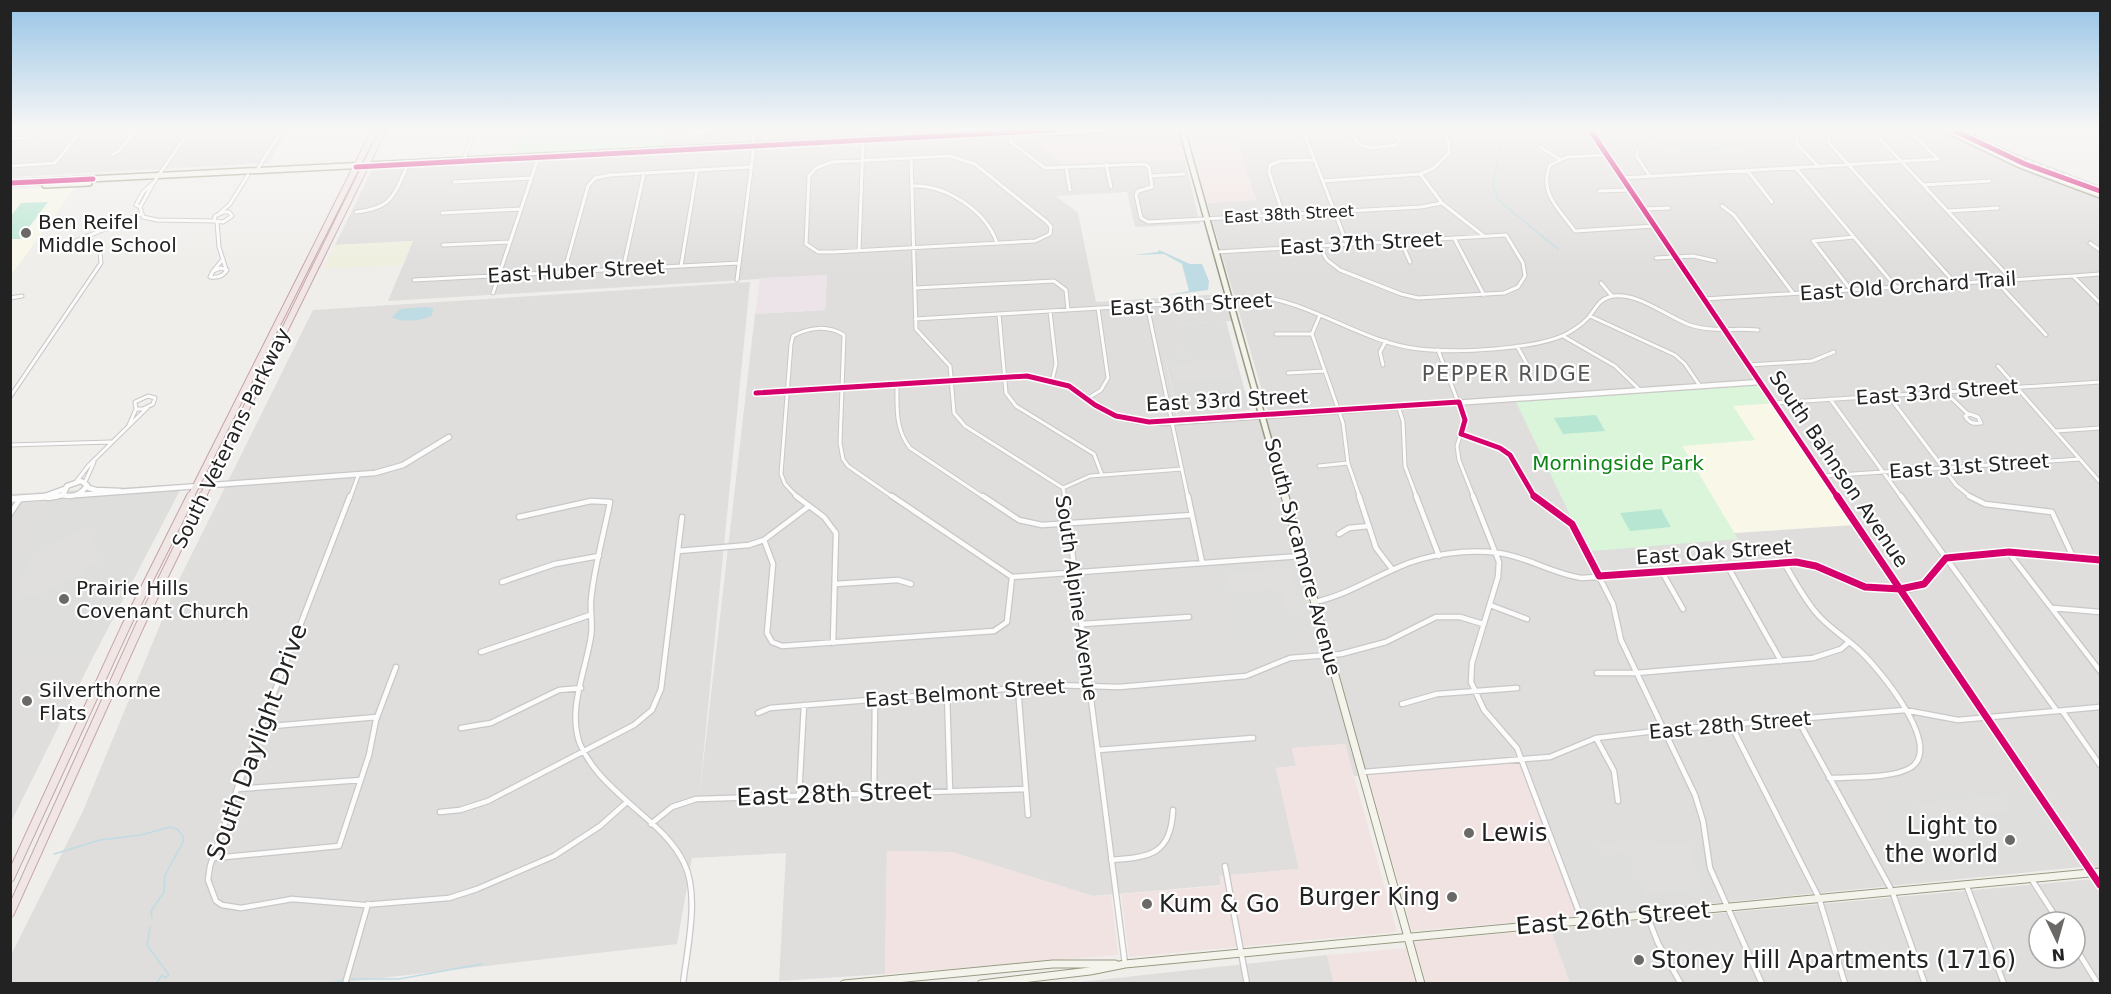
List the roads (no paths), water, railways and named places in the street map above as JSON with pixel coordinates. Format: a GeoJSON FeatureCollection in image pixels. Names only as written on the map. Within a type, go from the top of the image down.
{"type":"FeatureCollection","features":[{"type":"Feature","properties":{"kind":"highway","name":"South Veterans Parkway"},"geometry":{"type":"LineString","coordinates":[[10,878],[126,626],[351,176]]}},
{"type":"Feature","properties":{"kind":"highway","name":"South Veterans Parkway"},"geometry":{"type":"LineString","coordinates":[[10,913],[114,680],[361,176]]}},
{"type":"Feature","properties":{"kind":"main road"},"geometry":{"type":"LineString","coordinates":[[156,179],[186,176]]}},
{"type":"Feature","properties":{"kind":"main road"},"geometry":{"type":"LineString","coordinates":[[10,185],[216,176]]}},
{"type":"Feature","properties":{"kind":"main road","name":"South Sycamore Avenue"},"geometry":{"type":"LineString","coordinates":[[1196,176],[1422,984]]}},
{"type":"Feature","properties":{"kind":"main road"},"geometry":{"type":"LineString","coordinates":[[2050,176],[2100,195]]}},
{"type":"Feature","properties":{"kind":"main road","name":"East 26th Street"},"geometry":{"type":"LineString","coordinates":[[981,984],[1080,973],[1125,964],[2096,872]]}},
{"type":"Feature","properties":{"kind":"main road","name":"East 26th Street"},"geometry":{"type":"LineString","coordinates":[[844,984],[1053,964],[1088,962],[1125,964]]}},
{"type":"Feature","properties":{"kind":"street"},"geometry":{"type":"LineString","coordinates":[[141,214],[140,207],[136,205],[137,201],[147,186],[158,176]]}},
{"type":"Feature","properties":{"kind":"street"},"geometry":{"type":"LineString","coordinates":[[223,259],[210,277],[217,278],[226,273],[216,221],[219,214],[231,204],[247,176]]}},
{"type":"Feature","properties":{"kind":"street"},"geometry":{"type":"LineString","coordinates":[[356,212],[378,210],[388,205],[402,176]]}},
{"type":"Feature","properties":{"kind":"street"},"geometry":{"type":"LineString","coordinates":[[564,272],[588,186],[600,176]]}},
{"type":"Feature","properties":{"kind":"street"},"geometry":{"type":"LineString","coordinates":[[623,269],[643,176]]}},
{"type":"Feature","properties":{"kind":"street"},"geometry":{"type":"LineString","coordinates":[[681,266],[696,176]]}},
{"type":"Feature","properties":{"kind":"street"},"geometry":{"type":"LineString","coordinates":[[737,280],[750,176]]}},
{"type":"Feature","properties":{"kind":"street"},"geometry":{"type":"LineString","coordinates":[[809,176],[805,239],[808,247],[818,252],[997,243],[1043,239],[1050,234],[1051,227],[990,176]]}},
{"type":"Feature","properties":{"kind":"street"},"geometry":{"type":"LineString","coordinates":[[859,251],[861,176]]}},
{"type":"Feature","properties":{"kind":"street","name":"South Alpine Avenue"},"geometry":{"type":"LineString","coordinates":[[912,176],[915,319],[919,335],[947,359],[952,381],[954,413],[961,423],[1063,488],[1125,964]]}},
{"type":"Feature","properties":{"kind":"street"},"geometry":{"type":"LineString","coordinates":[[1068,176],[1070,190]]}},
{"type":"Feature","properties":{"kind":"street"},"geometry":{"type":"LineString","coordinates":[[1109,176],[1111,187]]}},
{"type":"Feature","properties":{"kind":"street","name":"East 38th Street"},"geometry":{"type":"LineString","coordinates":[[1151,176],[1152,187],[1138,191],[1136,195],[1143,221],[1421,207],[1442,203]]}},
{"type":"Feature","properties":{"kind":"street"},"geometry":{"type":"LineString","coordinates":[[1270,176],[1283,214]]}},
{"type":"Feature","properties":{"kind":"street"},"geometry":{"type":"LineString","coordinates":[[1321,176],[1347,244]]}},
{"type":"Feature","properties":{"kind":"street"},"geometry":{"type":"LineString","coordinates":[[1323,181],[1387,176]]}},
{"type":"Feature","properties":{"kind":"street"},"geometry":{"type":"LineString","coordinates":[[1422,176],[1442,203],[1484,236]]}},
{"type":"Feature","properties":{"kind":"street"},"geometry":{"type":"LineString","coordinates":[[1547,176],[1546,190],[1550,199],[1575,231],[1654,226]]}},
{"type":"Feature","properties":{"kind":"street"},"geometry":{"type":"LineString","coordinates":[[1622,178],[1645,176]]}},
{"type":"Feature","properties":{"kind":"street"},"geometry":{"type":"LineString","coordinates":[[1752,176],[1772,202]]}},
{"type":"Feature","properties":{"kind":"street"},"geometry":{"type":"LineString","coordinates":[[1803,176],[1897,287]]}},
{"type":"Feature","properties":{"kind":"street"},"geometry":{"type":"LineString","coordinates":[[1859,176],[1955,283]]}},
{"type":"Feature","properties":{"kind":"street"},"geometry":{"type":"LineString","coordinates":[[1915,176],[2012,280]]}},
{"type":"Feature","properties":{"kind":"street"},"geometry":{"type":"LineString","coordinates":[[454,182],[531,178],[493,293]]}},
{"type":"Feature","properties":{"kind":"street","name":"South Bahnson Avenue"},"geometry":{"type":"LineString","coordinates":[[1622,178],[1987,718],[2096,872],[2100,885]]}},
{"type":"Feature","properties":{"kind":"street"},"geometry":{"type":"LineString","coordinates":[[1923,185],[1990,181]]}},
{"type":"Feature","properties":{"kind":"street"},"geometry":{"type":"LineString","coordinates":[[912,186],[936,188],[949,193],[992,230],[997,243]]}},
{"type":"Feature","properties":{"kind":"street"},"geometry":{"type":"LineString","coordinates":[[1599,191],[1630,190]]}},
{"type":"Feature","properties":{"kind":"street"},"geometry":{"type":"LineString","coordinates":[[231,204],[232,214]]}},
{"type":"Feature","properties":{"kind":"street"},"geometry":{"type":"LineString","coordinates":[[1722,206],[1734,215],[1793,294]]}},
{"type":"Feature","properties":{"kind":"street"},"geometry":{"type":"LineString","coordinates":[[1643,209],[1669,208]]}},
{"type":"Feature","properties":{"kind":"street"},"geometry":{"type":"LineString","coordinates":[[1947,211],[1998,208]]}},
{"type":"Feature","properties":{"kind":"street"},"geometry":{"type":"LineString","coordinates":[[442,213],[521,209]]}},
{"type":"Feature","properties":{"kind":"street"},"geometry":{"type":"LineString","coordinates":[[196,220],[227,212],[232,214]]}},
{"type":"Feature","properties":{"kind":"street"},"geometry":{"type":"LineString","coordinates":[[76,241],[141,214],[158,220],[225,221]]}},
{"type":"Feature","properties":{"kind":"street"},"geometry":{"type":"LineString","coordinates":[[219,234],[225,221],[232,214]]}},
{"type":"Feature","properties":{"kind":"street"},"geometry":{"type":"LineString","coordinates":[[1319,245],[1327,260],[1340,270],[1401,294],[1431,299],[1512,291],[1523,281],[1525,269],[1506,235]]}},
{"type":"Feature","properties":{"kind":"street","name":"East 37th Street"},"geometry":{"type":"LineString","coordinates":[[1217,252],[1506,235]]}},
{"type":"Feature","properties":{"kind":"street"},"geometry":{"type":"LineString","coordinates":[[10,397],[103,259],[87,236]]}},
{"type":"Feature","properties":{"kind":"street"},"geometry":{"type":"LineString","coordinates":[[1851,290],[1813,241],[1854,237]]}},
{"type":"Feature","properties":{"kind":"street"},"geometry":{"type":"LineString","coordinates":[[1454,238],[1484,295]]}},
{"type":"Feature","properties":{"kind":"street"},"geometry":{"type":"LineString","coordinates":[[1401,241],[1410,262]]}},
{"type":"Feature","properties":{"kind":"street"},"geometry":{"type":"LineString","coordinates":[[443,245],[510,242]]}},
{"type":"Feature","properties":{"kind":"street"},"geometry":{"type":"LineString","coordinates":[[2090,243],[2100,250]]}},
{"type":"Feature","properties":{"kind":"street"},"geometry":{"type":"LineString","coordinates":[[1656,258],[1699,257],[1715,261]]}},
{"type":"Feature","properties":{"kind":"street","name":"East Huber Street"},"geometry":{"type":"LineString","coordinates":[[414,280],[739,263]]}},
{"type":"Feature","properties":{"kind":"street"},"geometry":{"type":"LineString","coordinates":[[213,270],[226,268]]}},
{"type":"Feature","properties":{"kind":"street","name":"East Old Orchard Trail"},"geometry":{"type":"LineString","coordinates":[[1704,299],[2100,274]]}},
{"type":"Feature","properties":{"kind":"street"},"geometry":{"type":"LineString","coordinates":[[2073,276],[2100,303]]}},
{"type":"Feature","properties":{"kind":"street"},"geometry":{"type":"LineString","coordinates":[[915,288],[1044,280],[1060,283],[1066,290],[1068,310]]}},
{"type":"Feature","properties":{"kind":"street"},"geometry":{"type":"LineString","coordinates":[[1995,281],[2046,335]]}},
{"type":"Feature","properties":{"kind":"street"},"geometry":{"type":"LineString","coordinates":[[1601,282],[1613,297],[1637,301],[1690,325],[1758,330]]}},
{"type":"Feature","properties":{"kind":"street"},"geometry":{"type":"LineString","coordinates":[[10,298],[22,297]]}},
{"type":"Feature","properties":{"kind":"street","name":"East 36th Street"},"geometry":{"type":"LineString","coordinates":[[915,319],[1148,305],[1280,300],[1386,341],[1419,350],[1437,350],[1517,346],[1545,342],[1563,336],[1590,316],[1601,302],[1613,297]]}},
{"type":"Feature","properties":{"kind":"street"},"geometry":{"type":"LineString","coordinates":[[1148,305],[1202,562]]}},
{"type":"Feature","properties":{"kind":"street"},"geometry":{"type":"LineString","coordinates":[[1087,399],[1101,390],[1108,378],[1098,308]]}},
{"type":"Feature","properties":{"kind":"street"},"geometry":{"type":"LineString","coordinates":[[1050,311],[1056,364],[1052,381]]}},
{"type":"Feature","properties":{"kind":"street"},"geometry":{"type":"LineString","coordinates":[[999,314],[1008,399],[1094,454],[1102,475]]}},
{"type":"Feature","properties":{"kind":"street"},"geometry":{"type":"LineString","coordinates":[[1320,315],[1312,334],[1343,423],[1348,463],[1376,548],[1392,569]]}},
{"type":"Feature","properties":{"kind":"street"},"geometry":{"type":"LineString","coordinates":[[1590,316],[1675,355],[1685,364],[1700,386]]}},
{"type":"Feature","properties":{"kind":"street"},"geometry":{"type":"LineString","coordinates":[[832,643],[836,533],[829,521],[788,489],[781,474],[794,336],[807,330],[828,328],[835,329],[844,335],[840,443],[841,454],[848,466],[991,566],[1012,577],[1302,556]]}},
{"type":"Feature","properties":{"kind":"street"},"geometry":{"type":"LineString","coordinates":[[1276,334],[1312,334]]}},
{"type":"Feature","properties":{"kind":"street"},"geometry":{"type":"LineString","coordinates":[[1563,336],[1581,349],[1621,369],[1640,390]]}},
{"type":"Feature","properties":{"kind":"street"},"geometry":{"type":"LineString","coordinates":[[1383,365],[1380,352],[1386,341]]}},
{"type":"Feature","properties":{"kind":"street"},"geometry":{"type":"LineString","coordinates":[[1517,346],[1528,366]]}},
{"type":"Feature","properties":{"kind":"street"},"geometry":{"type":"LineString","coordinates":[[1437,350],[1460,402],[1465,420],[1457,446],[1459,460],[1497,553],[1499,568],[1472,663],[1470,673],[1474,691],[1484,710],[1512,739],[1522,759],[1582,921]]}},
{"type":"Feature","properties":{"kind":"street"},"geometry":{"type":"LineString","coordinates":[[1749,365],[1812,361],[1834,352]]}},
{"type":"Feature","properties":{"kind":"street"},"geometry":{"type":"LineString","coordinates":[[1998,366],[2100,482]]}},
{"type":"Feature","properties":{"kind":"street"},"geometry":{"type":"LineString","coordinates":[[1287,373],[1324,371]]}},
{"type":"Feature","properties":{"kind":"street","name":"East 33rd Street"},"geometry":{"type":"LineString","coordinates":[[756,393],[1027,376],[1069,386],[1104,410],[1126,419],[1172,422],[1760,382]]}},
{"type":"Feature","properties":{"kind":"street","name":"East 33rd Street"},"geometry":{"type":"LineString","coordinates":[[1774,403],[2100,382]]}},
{"type":"Feature","properties":{"kind":"street"},"geometry":{"type":"LineString","coordinates":[[897,384],[897,426],[902,440],[910,448],[1018,520],[1042,525],[1192,515]]}},
{"type":"Feature","properties":{"kind":"street"},"geometry":{"type":"LineString","coordinates":[[1944,392],[1968,414]]}},
{"type":"Feature","properties":{"kind":"street"},"geometry":{"type":"LineString","coordinates":[[1888,395],[1960,490],[1974,500],[1985,504],[2052,512],[2073,557]]}},
{"type":"Feature","properties":{"kind":"street"},"geometry":{"type":"LineString","coordinates":[[10,500],[41,498],[64,492],[154,402],[153,396],[138,400],[134,404],[136,409],[129,425]]}},
{"type":"Feature","properties":{"kind":"street"},"geometry":{"type":"LineString","coordinates":[[1830,399],[2100,765]]}},
{"type":"Feature","properties":{"kind":"street"},"geometry":{"type":"LineString","coordinates":[[1398,406],[1405,420],[1402,458],[1404,466],[1439,556]]}},
{"type":"Feature","properties":{"kind":"street"},"geometry":{"type":"LineString","coordinates":[[136,409],[147,408]]}},
{"type":"Feature","properties":{"kind":"street"},"geometry":{"type":"LineString","coordinates":[[2056,431],[2100,428]]}},
{"type":"Feature","properties":{"kind":"street"},"geometry":{"type":"LineString","coordinates":[[1461,434],[1500,448],[1510,455],[1528,489],[1572,524],[1613,604],[1621,640],[1695,795],[1703,821],[1710,868],[1762,984]]}},
{"type":"Feature","properties":{"kind":"street"},"geometry":{"type":"LineString","coordinates":[[64,492],[69,497],[358,476],[403,465],[449,437]]}},
{"type":"Feature","properties":{"kind":"street"},"geometry":{"type":"LineString","coordinates":[[10,445],[112,442]]}},
{"type":"Feature","properties":{"kind":"street","name":"East 31st Street"},"geometry":{"type":"LineString","coordinates":[[1823,476],[2080,459]]}},
{"type":"Feature","properties":{"kind":"street"},"geometry":{"type":"LineString","coordinates":[[77,495],[86,484],[95,461]]}},
{"type":"Feature","properties":{"kind":"street"},"geometry":{"type":"LineString","coordinates":[[1319,465],[1348,463]]}},
{"type":"Feature","properties":{"kind":"street"},"geometry":{"type":"LineString","coordinates":[[1063,488],[1086,477],[1182,469]]}},
{"type":"Feature","properties":{"kind":"street","name":"South Daylight Drive"},"geometry":{"type":"LineString","coordinates":[[358,476],[237,789],[213,858],[209,872],[210,888],[216,901],[222,905],[241,908],[292,899],[368,904],[440,899],[477,889],[554,856],[600,826],[627,802]]}},
{"type":"Feature","properties":{"kind":"street"},"geometry":{"type":"LineString","coordinates":[[76,482],[86,484],[96,490],[122,492]]}},
{"type":"Feature","properties":{"kind":"street"},"geometry":{"type":"LineString","coordinates":[[10,514],[20,499]]}},
{"type":"Feature","properties":{"kind":"street"},"geometry":{"type":"LineString","coordinates":[[519,517],[591,501],[610,502],[599,555],[590,615],[592,634],[576,722],[583,751],[600,777],[677,850],[690,883],[683,984]]}},
{"type":"Feature","properties":{"kind":"street"},"geometry":{"type":"LineString","coordinates":[[678,551],[749,545],[764,540],[809,506]]}},
{"type":"Feature","properties":{"kind":"street"},"geometry":{"type":"LineString","coordinates":[[1542,512],[1549,507]]}},
{"type":"Feature","properties":{"kind":"street"},"geometry":{"type":"LineString","coordinates":[[440,812],[460,810],[488,801],[634,725],[652,710],[658,701],[670,623],[682,517]]}},
{"type":"Feature","properties":{"kind":"street"},"geometry":{"type":"LineString","coordinates":[[1339,534],[1349,528],[1369,526]]}},
{"type":"Feature","properties":{"kind":"street"},"geometry":{"type":"LineString","coordinates":[[764,540],[773,564],[768,627],[770,638],[776,644],[787,646],[994,631],[1007,622],[1012,577]]}},
{"type":"Feature","properties":{"kind":"street"},"geometry":{"type":"LineString","coordinates":[[1946,558],[2009,552],[2100,560]]}},
{"type":"Feature","properties":{"kind":"street"},"geometry":{"type":"LineString","coordinates":[[2009,552],[2100,671]]}},
{"type":"Feature","properties":{"kind":"street","name":"East Oak Street"},"geometry":{"type":"LineString","coordinates":[[1315,602],[1342,596],[1408,561],[1439,556],[1497,553],[1563,575],[1582,578],[1803,563],[1816,566],[1865,587],[1900,589],[1924,584],[1946,558]]}},
{"type":"Feature","properties":{"kind":"street"},"geometry":{"type":"LineString","coordinates":[[501,582],[555,564],[599,555]]}},
{"type":"Feature","properties":{"kind":"street"},"geometry":{"type":"LineString","coordinates":[[1784,563],[1816,613],[1882,675],[1921,741],[1921,754],[1914,764],[1896,771],[1829,778]]}},
{"type":"Feature","properties":{"kind":"street"},"geometry":{"type":"LineString","coordinates":[[1728,567],[1781,661]]}},
{"type":"Feature","properties":{"kind":"street"},"geometry":{"type":"LineString","coordinates":[[1662,572],[1683,609]]}},
{"type":"Feature","properties":{"kind":"street"},"geometry":{"type":"LineString","coordinates":[[835,584],[898,580],[911,584]]}},
{"type":"Feature","properties":{"kind":"street"},"geometry":{"type":"LineString","coordinates":[[1490,605],[1527,619]]}},
{"type":"Feature","properties":{"kind":"street"},"geometry":{"type":"LineString","coordinates":[[2052,608],[2100,612]]}},
{"type":"Feature","properties":{"kind":"street"},"geometry":{"type":"LineString","coordinates":[[481,652],[590,615]]}},
{"type":"Feature","properties":{"kind":"street"},"geometry":{"type":"LineString","coordinates":[[1082,624],[1189,616]]}},
{"type":"Feature","properties":{"kind":"street","name":"East Belmont Street"},"geometry":{"type":"LineString","coordinates":[[758,713],[770,708],[1054,685],[1119,687],[1246,676],[1290,658],[1358,651],[1386,642],[1436,617],[1460,617],[1484,624]]}},
{"type":"Feature","properties":{"kind":"street"},"geometry":{"type":"LineString","coordinates":[[1597,673],[1636,673],[1781,661],[1828,655],[1849,642]]}},
{"type":"Feature","properties":{"kind":"street"},"geometry":{"type":"LineString","coordinates":[[213,858],[339,846],[361,780],[377,717],[396,667]]}},
{"type":"Feature","properties":{"kind":"street"},"geometry":{"type":"LineString","coordinates":[[461,728],[491,723],[559,690],[581,688]]}},
{"type":"Feature","properties":{"kind":"street"},"geometry":{"type":"LineString","coordinates":[[1018,688],[1028,815]]}},
{"type":"Feature","properties":{"kind":"street"},"geometry":{"type":"LineString","coordinates":[[1402,704],[1437,694],[1517,688]]}},
{"type":"Feature","properties":{"kind":"street"},"geometry":{"type":"LineString","coordinates":[[947,694],[950,790]]}},
{"type":"Feature","properties":{"kind":"street"},"geometry":{"type":"LineString","coordinates":[[874,793],[875,699]]}},
{"type":"Feature","properties":{"kind":"street"},"geometry":{"type":"LineString","coordinates":[[799,795],[804,705]]}},
{"type":"Feature","properties":{"kind":"street","name":"East 28th Street"},"geometry":{"type":"LineString","coordinates":[[1363,772],[1550,757],[1596,738],[1664,730],[1905,711],[1958,720],[2100,707]]}},
{"type":"Feature","properties":{"kind":"street"},"geometry":{"type":"LineString","coordinates":[[261,727],[377,717]]}},
{"type":"Feature","properties":{"kind":"street"},"geometry":{"type":"LineString","coordinates":[[1798,720],[1892,891],[1924,984]]}},
{"type":"Feature","properties":{"kind":"street"},"geometry":{"type":"LineString","coordinates":[[1731,725],[1819,898],[1845,984]]}},
{"type":"Feature","properties":{"kind":"street"},"geometry":{"type":"LineString","coordinates":[[1098,750],[1253,738]]}},
{"type":"Feature","properties":{"kind":"street"},"geometry":{"type":"LineString","coordinates":[[1596,738],[1614,771],[1618,801]]}},
{"type":"Feature","properties":{"kind":"street"},"geometry":{"type":"LineString","coordinates":[[237,789],[361,780]]}},
{"type":"Feature","properties":{"kind":"street","name":"East 28th Street"},"geometry":{"type":"LineString","coordinates":[[651,824],[672,807],[696,799],[1025,789]]}},
{"type":"Feature","properties":{"kind":"street"},"geometry":{"type":"LineString","coordinates":[[1111,860],[1146,857],[1158,851],[1172,836],[1173,810]]}},
{"type":"Feature","properties":{"kind":"street"},"geometry":{"type":"LineString","coordinates":[[1225,866],[1247,984]]}},
{"type":"Feature","properties":{"kind":"street"},"geometry":{"type":"LineString","coordinates":[[2031,878],[2051,910]]}},
{"type":"Feature","properties":{"kind":"street"},"geometry":{"type":"LineString","coordinates":[[1966,884],[2004,984]]}},
{"type":"Feature","properties":{"kind":"street"},"geometry":{"type":"LineString","coordinates":[[345,984],[368,904]]}},
{"type":"Feature","properties":{"kind":"street"},"geometry":{"type":"LineString","coordinates":[[1647,915],[1658,943],[1681,984]]}},
{"type":"Feature","properties":{"kind":"street"},"geometry":{"type":"LineString","coordinates":[[2087,966],[2098,984]]}},
{"type":"Feature","properties":{"kind":"water"},"geometry":{"type":"Polygon","coordinates":[[[1159,250],[1190,264],[1202,264],[1209,281],[1208,290],[1163,296],[1189,291],[1182,264],[1164,254],[1134,255],[1159,250]]]}},
{"type":"Feature","properties":{"kind":"water"},"geometry":{"type":"Polygon","coordinates":[[[427,307],[433,309],[432,315],[424,319],[406,321],[392,317],[400,309],[427,307]]]}},
{"type":"Feature","properties":{"kind":"waterway"},"geometry":{"type":"LineString","coordinates":[[1495,176],[1493,185],[1498,200],[1558,249]]}},
{"type":"Feature","properties":{"kind":"waterway"},"geometry":{"type":"LineString","coordinates":[[54,854],[100,840],[141,835],[170,827],[177,829],[183,836],[183,842],[165,875],[164,892],[151,911],[152,918]]}},
{"type":"Feature","properties":{"kind":"waterway"},"geometry":{"type":"LineString","coordinates":[[150,927],[147,945],[169,975],[165,978],[162,975],[156,984]]}},
{"type":"Feature","properties":{"kind":"waterway"},"geometry":{"type":"LineString","coordinates":[[352,979],[399,979],[482,964]]}},
{"type":"Feature","properties":{"kind":"waterway"},"geometry":{"type":"LineString","coordinates":[[330,984],[341,980]]}},
{"type":"Feature","properties":{"kind":"waterway"},"geometry":{"type":"LineString","coordinates":[[241,984],[265,984]]}},
{"type":"Feature","properties":{"kind":"railway"},"geometry":{"type":"LineString","coordinates":[[2070,176],[2100,188]]}},
{"type":"Feature","properties":{"kind":"place","name":"Ben Reifel Middle School"},"geometry":{"type":"Point","coordinates":[26,233]}},
{"type":"Feature","properties":{"kind":"place","name":"Prairie Hills Covenant Church"},"geometry":{"type":"Point","coordinates":[64,599]}},
{"type":"Feature","properties":{"kind":"place","name":"Silverthorne Flats"},"geometry":{"type":"Point","coordinates":[27,701]}},
{"type":"Feature","properties":{"kind":"place","name":"Lewis"},"geometry":{"type":"Point","coordinates":[1469,833]}},
{"type":"Feature","properties":{"kind":"place","name":"Light to the world"},"geometry":{"type":"Point","coordinates":[2010,840]}},
{"type":"Feature","properties":{"kind":"place","name":"Burger King"},"geometry":{"type":"Point","coordinates":[1452,897]}},
{"type":"Feature","properties":{"kind":"place","name":"Kum & Go"},"geometry":{"type":"Point","coordinates":[1147,904]}},
{"type":"Feature","properties":{"kind":"place","name":"Stoney Hill Apartments (1716)"},"geometry":{"type":"Point","coordinates":[1639,960]}},
{"type":"Feature","properties":{"kind":"district","name":"PEPPER RIDGE"},"geometry":{"type":"Point","coordinates":[1507,374]}},
{"type":"Feature","properties":{"kind":"park label","name":"Morningside Park"},"geometry":{"type":"Point","coordinates":[1618,463]}}]}
